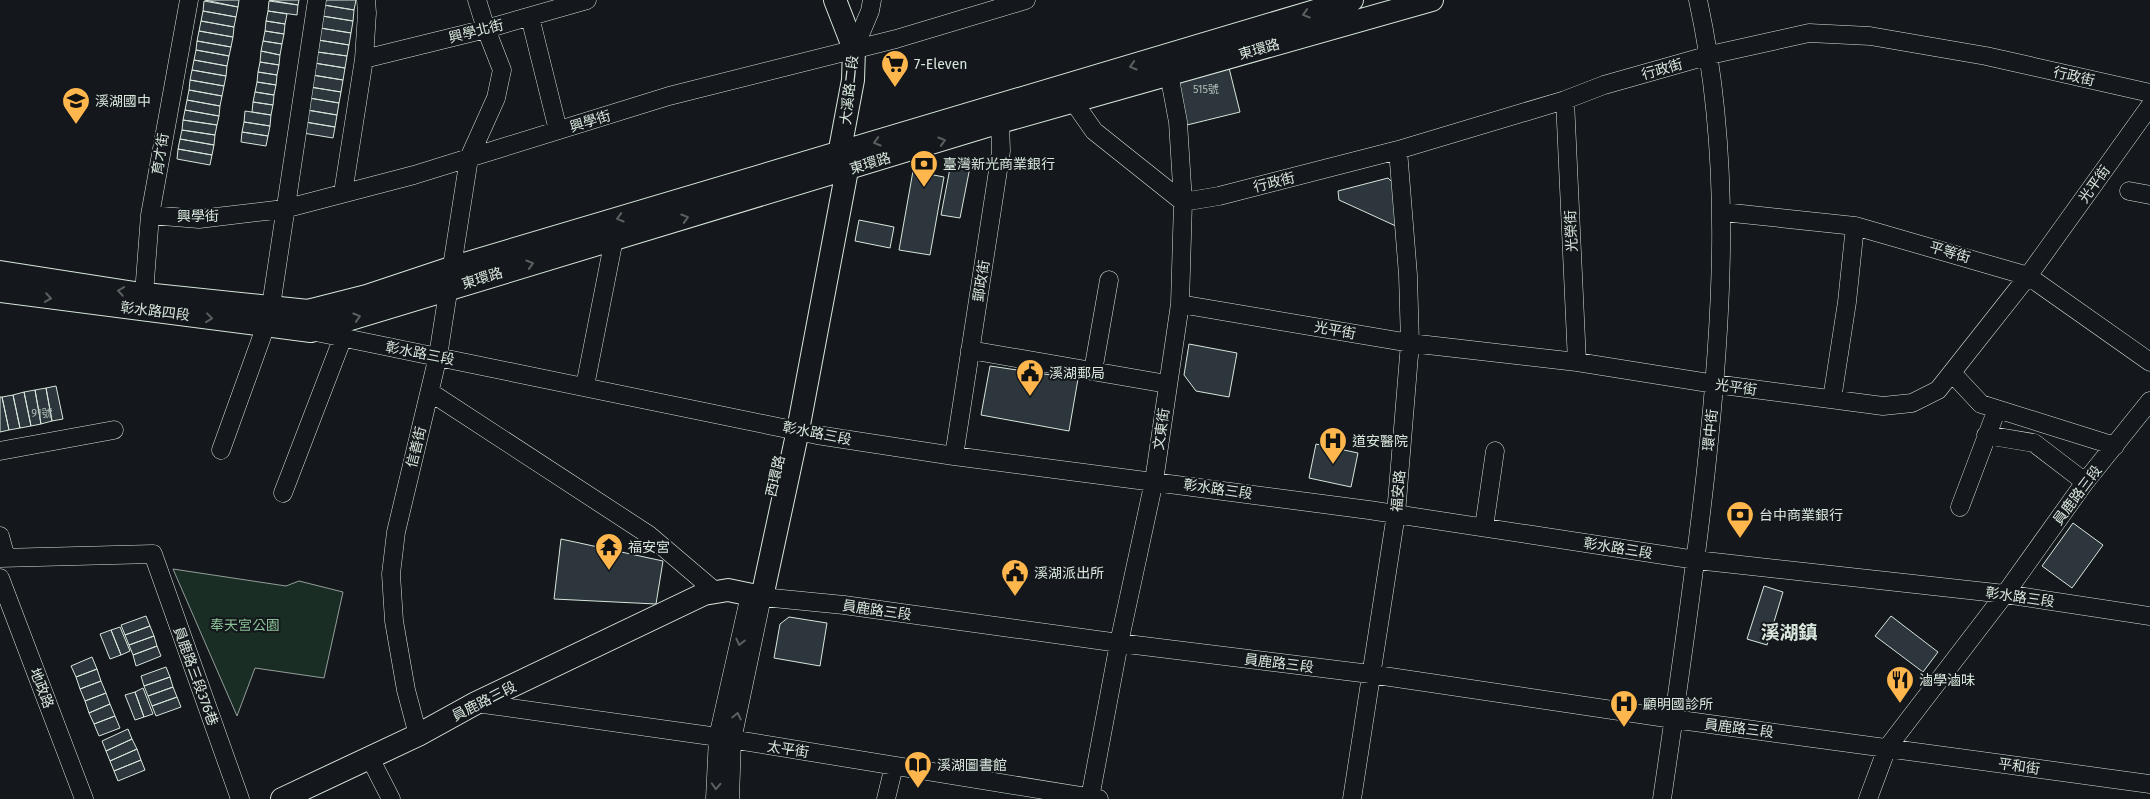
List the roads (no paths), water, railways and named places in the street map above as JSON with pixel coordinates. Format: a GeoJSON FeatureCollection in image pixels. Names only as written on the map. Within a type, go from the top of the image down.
{"type":"FeatureCollection","features":[{"type":"Feature","properties":{"kind":"main road","name":"大溪路二段"},"geometry":{"type":"LineString","coordinates":[[835,0],[854,49],[853,80],[841,165]]}},
{"type":"Feature","properties":{"kind":"main road","name":"東環路"},"geometry":{"type":"LineString","coordinates":[[998,114],[1073,101],[1168,65],[1352,0]]}},
{"type":"Feature","properties":{"kind":"main road","name":"東環路"},"geometry":{"type":"LineString","coordinates":[[310,321],[367,296],[614,239],[998,114],[1168,65],[1432,0]]}},
{"type":"Feature","properties":{"kind":"main road","name":"東環路"},"geometry":{"type":"LineString","coordinates":[[449,278],[841,165]]}},
{"type":"Feature","properties":{"kind":"main road","name":"西環路"},"geometry":{"type":"LineString","coordinates":[[756,596],[792,429],[841,165]]}},
{"type":"Feature","properties":{"kind":"main road","name":"彰水路四段"},"geometry":{"type":"LineString","coordinates":[[0,272],[143,302]]}},
{"type":"Feature","properties":{"kind":"main road","name":"彰水路四段"},"geometry":{"type":"LineString","coordinates":[[0,291],[143,302],[310,321]]}},
{"type":"Feature","properties":{"kind":"main road","name":"員鹿路三段"},"geometry":{"type":"LineString","coordinates":[[282,799],[418,735],[476,703],[704,594],[728,590],[756,596]]}},
{"type":"Feature","properties":{"kind":"street","name":"育才街"},"geometry":{"type":"LineString","coordinates":[[143,302],[150,215],[189,0]]}},
{"type":"Feature","properties":{"kind":"street"},"geometry":{"type":"LineString","coordinates":[[221,450],[268,316],[316,0]]}},
{"type":"Feature","properties":{"kind":"street"},"geometry":{"type":"LineString","coordinates":[[343,193],[364,59],[366,0]]}},
{"type":"Feature","properties":{"kind":"street","name":"信善街"},"geometry":{"type":"LineString","coordinates":[[418,735],[406,690],[394,621],[391,574],[396,532],[438,356],[469,158],[496,98],[502,70],[486,29],[478,0]]}},
{"type":"Feature","properties":{"kind":"street","name":"興學北街"},"geometry":{"type":"LineString","coordinates":[[364,59],[486,29],[587,0]]}},
{"type":"Feature","properties":{"kind":"street"},"geometry":{"type":"LineString","coordinates":[[854,49],[870,12],[872,0]]}},
{"type":"Feature","properties":{"kind":"street","name":"興學街"},"geometry":{"type":"LineString","coordinates":[[150,215],[199,219],[284,209],[469,158],[669,96],[854,49],[1026,0]]}},
{"type":"Feature","properties":{"kind":"street","name":"環中街"},"geometry":{"type":"LineString","coordinates":[[1662,799],[1696,560],[1715,384],[1723,212],[1721,159],[1710,55],[1698,0]]}},
{"type":"Feature","properties":{"kind":"street"},"geometry":{"type":"LineString","coordinates":[[530,17],[558,130]]}},
{"type":"Feature","properties":{"kind":"street","name":"行政街"},"geometry":{"type":"LineString","coordinates":[[1183,202],[1219,196],[1398,150],[1564,100],[1604,85],[1710,55],[1808,34],[1870,36],[1986,56],[2150,93]]}},
{"type":"Feature","properties":{"kind":"street","name":"文東街"},"geometry":{"type":"LineString","coordinates":[[1094,798],[1119,643],[1154,480],[1180,304],[1183,202],[1178,122],[1168,65]]}},
{"type":"Feature","properties":{"kind":"street","name":"光榮街"},"geometry":{"type":"LineString","coordinates":[[1564,100],[1577,362]]}},
{"type":"Feature","properties":{"kind":"street"},"geometry":{"type":"LineString","coordinates":[[1073,101],[1094,131],[1183,202]]}},
{"type":"Feature","properties":{"kind":"street","name":"光平街"},"geometry":{"type":"LineString","coordinates":[[1180,304],[1410,343],[1577,362],[1715,384],[1883,406],[1912,403],[1938,390],[1952,373],[2028,276],[2150,106]]}},
{"type":"Feature","properties":{"kind":"street","name":"郵政街"},"geometry":{"type":"LineString","coordinates":[[954,456],[1001,151],[998,114]]}},
{"type":"Feature","properties":{"kind":"street","name":"福安路"},"geometry":{"type":"LineString","coordinates":[[1352,799],[1396,514],[1410,343],[1408,275],[1398,150]]}},
{"type":"Feature","properties":{"kind":"street"},"geometry":{"type":"LineString","coordinates":[[2130,191],[2150,196]]}},
{"type":"Feature","properties":{"kind":"street","name":"平等街"},"geometry":{"type":"LineString","coordinates":[[1723,212],[1855,226],[2028,276],[2150,362]]}},
{"type":"Feature","properties":{"kind":"street"},"geometry":{"type":"LineString","coordinates":[[1832,399],[1847,302],[1855,226]]}},
{"type":"Feature","properties":{"kind":"street"},"geometry":{"type":"LineString","coordinates":[[585,386],[614,239]]}},
{"type":"Feature","properties":{"kind":"street"},"geometry":{"type":"LineString","coordinates":[[1093,371],[1109,280]]}},
{"type":"Feature","properties":{"kind":"street","name":"彰水路三段"},"geometry":{"type":"LineString","coordinates":[[310,321],[343,337],[792,429],[954,456],[1154,480],[1396,514],[1696,560],[2005,594],[2150,616]]}},
{"type":"Feature","properties":{"kind":"street"},"geometry":{"type":"LineString","coordinates":[[283,493],[343,337]]}},
{"type":"Feature","properties":{"kind":"street"},"geometry":{"type":"LineString","coordinates":[[970,350],[1167,384]]}},
{"type":"Feature","properties":{"kind":"street"},"geometry":{"type":"LineString","coordinates":[[1952,373],[1981,404],[2115,446]]}},
{"type":"Feature","properties":{"kind":"street"},"geometry":{"type":"LineString","coordinates":[[430,392],[649,535],[716,592]]}},
{"type":"Feature","properties":{"kind":"street","name":"員鹿路三段"},"geometry":{"type":"LineString","coordinates":[[756,596],[844,605],[1119,643],[1370,674],[1673,720],[1887,748],[2005,594],[2086,482],[2150,401]]}},
{"type":"Feature","properties":{"kind":"street"},"geometry":{"type":"LineString","coordinates":[[1960,506],[1997,409]]}},
{"type":"Feature","properties":{"kind":"street"},"geometry":{"type":"LineString","coordinates":[[0,451],[114,430]]}},
{"type":"Feature","properties":{"kind":"street"},"geometry":{"type":"LineString","coordinates":[[1986,434],[2034,443],[2086,482]]}},
{"type":"Feature","properties":{"kind":"street"},"geometry":{"type":"LineString","coordinates":[[1484,527],[1495,451]]}},
{"type":"Feature","properties":{"kind":"street"},"geometry":{"type":"LineString","coordinates":[[0,536],[3,558]]}},
{"type":"Feature","properties":{"kind":"street","name":"員鹿路三段376巷"},"geometry":{"type":"LineString","coordinates":[[3,558],[153,554],[240,799]]}},
{"type":"Feature","properties":{"kind":"street","name":"地政路"},"geometry":{"type":"LineString","coordinates":[[0,578],[84,799]]}},
{"type":"Feature","properties":{"kind":"street","name":"西環路"},"geometry":{"type":"LineString","coordinates":[[715,799],[725,738],[756,596]]}},
{"type":"Feature","properties":{"kind":"street","name":"太平街"},"geometry":{"type":"LineString","coordinates":[[476,703],[725,738],[894,766],[1038,794],[1094,798]]}},
{"type":"Feature","properties":{"kind":"street","name":"西環路"},"geometry":{"type":"LineString","coordinates":[[725,738],[730,799]]}},
{"type":"Feature","properties":{"kind":"street"},"geometry":{"type":"LineString","coordinates":[[1868,799],[1887,748]]}},
{"type":"Feature","properties":{"kind":"street","name":"平和街"},"geometry":{"type":"LineString","coordinates":[[1887,748],[2150,784]]}},
{"type":"Feature","properties":{"kind":"street"},"geometry":{"type":"LineString","coordinates":[[370,758],[391,799]]}},
{"type":"Feature","properties":{"kind":"street"},"geometry":{"type":"LineString","coordinates":[[886,799],[894,766]]}},
{"type":"Feature","properties":{"kind":"place","name":"7-Eleven"},"geometry":{"type":"Point","coordinates":[895,88]}},
{"type":"Feature","properties":{"kind":"place","name":"溪湖國中"},"geometry":{"type":"Point","coordinates":[76,125]}},
{"type":"Feature","properties":{"kind":"place","name":"臺灣新光商業銀行"},"geometry":{"type":"Point","coordinates":[924,188]}},
{"type":"Feature","properties":{"kind":"place","name":"溪湖郵局"},"geometry":{"type":"Point","coordinates":[1030,397]}},
{"type":"Feature","properties":{"kind":"place","name":"道安醫院"},"geometry":{"type":"Point","coordinates":[1333,465]}},
{"type":"Feature","properties":{"kind":"place","name":"台中商業銀行"},"geometry":{"type":"Point","coordinates":[1740,539]}},
{"type":"Feature","properties":{"kind":"place","name":"福安宮"},"geometry":{"type":"Point","coordinates":[609,571]}},
{"type":"Feature","properties":{"kind":"place","name":"溪湖派出所"},"geometry":{"type":"Point","coordinates":[1015,597]}},
{"type":"Feature","properties":{"kind":"place","name":"滷學滷味"},"geometry":{"type":"Point","coordinates":[1900,704]}},
{"type":"Feature","properties":{"kind":"place","name":"顧明國診所"},"geometry":{"type":"Point","coordinates":[1624,728]}},
{"type":"Feature","properties":{"kind":"place","name":"溪湖圖書館"},"geometry":{"type":"Point","coordinates":[918,789]}},
{"type":"Feature","properties":{"kind":"district","name":"溪湖鎮"},"geometry":{"type":"Point","coordinates":[1789,632]}},
{"type":"Feature","properties":{"kind":"park label","name":"奉天宮公園"},"geometry":{"type":"Point","coordinates":[245,625]}}]}
